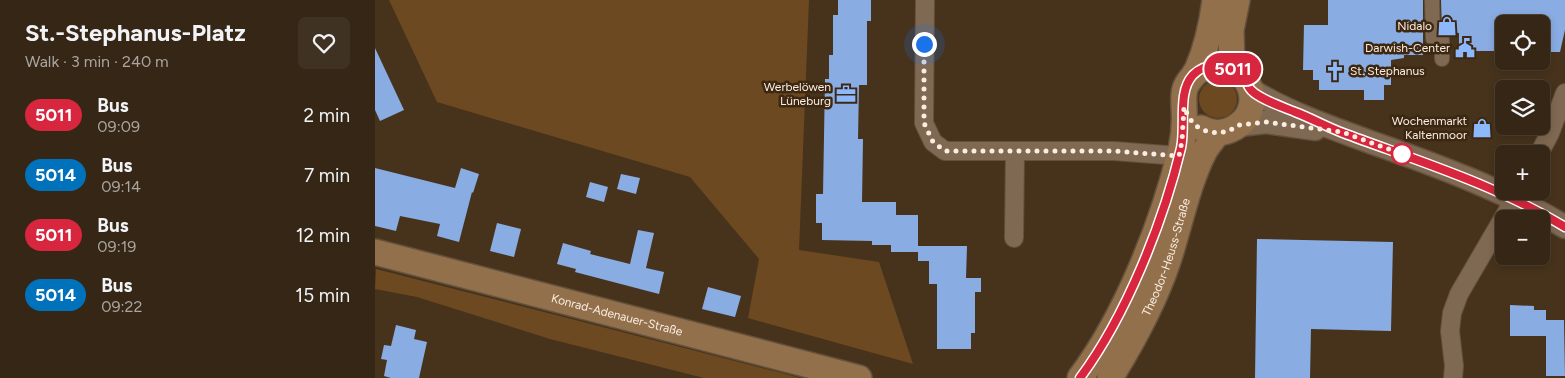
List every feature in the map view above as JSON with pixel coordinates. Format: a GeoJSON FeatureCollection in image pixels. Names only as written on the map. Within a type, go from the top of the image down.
{"type":"FeatureCollection","features":[{"type":"Feature","properties":{"kind":"main road","name":"Theodor-Heuss-Straße"},"geometry":{"type":"LineString","coordinates":[[1080,378],[1107,337],[1146,256],[1164,207],[1182,141],[1185,89],[1205,51],[1215,0]]}},
{"type":"Feature","properties":{"kind":"main road"},"geometry":{"type":"LineString","coordinates":[[1232,68],[1231,30],[1237,0]]}},
{"type":"Feature","properties":{"kind":"main road"},"geometry":{"type":"LineString","coordinates":[[1195,73],[1207,67],[1219,65],[1232,68],[1247,81],[1251,90]]}},
{"type":"Feature","properties":{"kind":"main road","name":"Theodor-Heuss-Straße"},"geometry":{"type":"LineString","coordinates":[[1110,378],[1129,349],[1145,317],[1167,264],[1204,151],[1228,129],[1246,118],[1252,100],[1251,90]]}},
{"type":"Feature","properties":{"kind":"main road"},"geometry":{"type":"LineString","coordinates":[[1184,107],[1189,118],[1196,126],[1206,131],[1228,129]]}},
{"type":"Feature","properties":{"kind":"main road","name":"Konrad-Adenauer-Straße"},"geometry":{"type":"LineString","coordinates":[[375,252],[859,378]]}},
{"type":"Feature","properties":{"kind":"street"},"geometry":{"type":"LineString","coordinates":[[925,0],[924,123],[933,142],[945,151],[1114,151],[1179,156]]}},
{"type":"Feature","properties":{"kind":"street"},"geometry":{"type":"LineString","coordinates":[[1432,0],[1433,38],[1442,40],[1442,59]]}},
{"type":"Feature","properties":{"kind":"street"},"geometry":{"type":"LineString","coordinates":[[1251,90],[1270,102],[1342,132],[1484,186],[1517,205],[1548,217],[1565,227]]}},
{"type":"Feature","properties":{"kind":"street"},"geometry":{"type":"LineString","coordinates":[[1544,145],[1565,93]]}},
{"type":"Feature","properties":{"kind":"street"},"geometry":{"type":"LineString","coordinates":[[1228,129],[1266,122],[1342,132]]}},
{"type":"Feature","properties":{"kind":"street"},"geometry":{"type":"LineString","coordinates":[[1014,238],[1015,151]]}},
{"type":"Feature","properties":{"kind":"street"},"geometry":{"type":"LineString","coordinates":[[1453,378],[1450,330],[1452,313],[1459,294],[1517,205]]}},
{"type":"Feature","properties":{"kind":"street"},"geometry":{"type":"LineString","coordinates":[[1550,233],[1565,242]]}},
{"type":"Feature","properties":{"kind":"shaded area"},"geometry":{"type":"Polygon","coordinates":[[[389,0],[809,0],[799,250],[879,262],[913,364],[748,318],[759,259],[690,177],[437,102],[389,0]]]}},
{"type":"Feature","properties":{"kind":"shaded area"},"geometry":{"type":"Polygon","coordinates":[[[1218,80],[1231,86],[1237,99],[1231,112],[1218,118],[1205,112],[1199,99],[1205,86],[1218,80]]]}},
{"type":"Feature","properties":{"kind":"shaded area"},"geometry":{"type":"Polygon","coordinates":[[[376,269],[800,378],[704,378],[550,339],[417,297],[375,289],[376,269]]]}},
{"type":"Feature","properties":{"kind":"building"},"geometry":{"type":"Polygon","coordinates":[[[838,0],[871,0],[871,21],[867,21],[867,85],[859,85],[858,139],[863,139],[862,202],[896,202],[896,215],[918,215],[918,252],[891,252],[891,245],[872,245],[872,241],[822,240],[822,223],[816,223],[816,194],[823,194],[825,79],[829,79],[829,55],[833,55],[833,15],[838,15],[838,0]]]}},
{"type":"Feature","properties":{"kind":"building"},"geometry":{"type":"Polygon","coordinates":[[[1328,0],[1423,0],[1423,55],[1404,55],[1404,58],[1391,60],[1391,85],[1384,85],[1384,100],[1364,100],[1364,90],[1319,90],[1319,80],[1313,80],[1313,70],[1303,70],[1304,25],[1328,25],[1328,0]]]}},
{"type":"Feature","properties":{"kind":"building"},"geometry":{"type":"Polygon","coordinates":[[[1441,0],[1565,0],[1565,30],[1560,52],[1550,52],[1550,15],[1495,15],[1495,51],[1459,51],[1459,33],[1442,31],[1441,0]]]}},
{"type":"Feature","properties":{"kind":"building"},"geometry":{"type":"Polygon","coordinates":[[[375,48],[404,110],[380,121],[375,110],[375,48]]]}},
{"type":"Feature","properties":{"kind":"building"},"geometry":{"type":"Polygon","coordinates":[[[375,168],[455,188],[461,168],[479,174],[472,192],[459,242],[437,236],[440,224],[400,216],[396,231],[375,226],[375,168]]]}},
{"type":"Feature","properties":{"kind":"building"},"geometry":{"type":"Polygon","coordinates":[[[621,174],[640,178],[636,194],[617,189],[621,174]]]}},
{"type":"Feature","properties":{"kind":"building"},"geometry":{"type":"Polygon","coordinates":[[[590,182],[608,187],[604,202],[586,197],[590,182]]]}},
{"type":"Feature","properties":{"kind":"building"},"geometry":{"type":"Polygon","coordinates":[[[497,223],[521,229],[514,257],[490,251],[497,223]]]}},
{"type":"Feature","properties":{"kind":"building"},"geometry":{"type":"Polygon","coordinates":[[[638,230],[654,233],[646,268],[664,272],[659,294],[575,272],[576,269],[557,264],[563,243],[591,251],[590,254],[630,264],[638,230]]]}},
{"type":"Feature","properties":{"kind":"building"},"geometry":{"type":"Polygon","coordinates":[[[1257,239],[1393,242],[1391,331],[1311,329],[1310,378],[1255,378],[1257,239]]]}},
{"type":"Feature","properties":{"kind":"building"},"geometry":{"type":"Polygon","coordinates":[[[918,246],[967,246],[966,278],[981,278],[981,292],[975,292],[975,333],[971,333],[971,349],[937,349],[937,284],[929,284],[929,261],[918,261],[918,246]]]}},
{"type":"Feature","properties":{"kind":"building"},"geometry":{"type":"Polygon","coordinates":[[[708,287],[741,296],[735,317],[702,309],[708,287]]]}},
{"type":"Feature","properties":{"kind":"building"},"geometry":{"type":"Polygon","coordinates":[[[1510,305],[1534,306],[1534,310],[1546,310],[1546,320],[1564,320],[1565,376],[1546,376],[1546,336],[1510,336],[1510,305]]]}},
{"type":"Feature","properties":{"kind":"building"},"geometry":{"type":"Polygon","coordinates":[[[396,325],[416,330],[414,339],[427,342],[419,378],[391,378],[384,376],[387,360],[381,359],[384,345],[391,346],[396,325]]]}},
{"type":"Feature","properties":{"kind":"bus line","name":"5011"},"geometry":{"type":"LineString","coordinates":[[1080,378],[1107,337],[1146,256],[1164,207],[1179,156],[1182,141],[1185,89],[1195,73],[1207,67],[1219,65],[1232,68],[1247,81],[1251,90],[1270,102],[1342,132],[1484,186],[1565,227]]}},
{"type":"Feature","properties":{"kind":"place","name":"Nidalo"},"geometry":{"type":"Point","coordinates":[1447,26]}},
{"type":"Feature","properties":{"kind":"place","name":"Darwish-Center"},"geometry":{"type":"Point","coordinates":[1465,48]}},
{"type":"Feature","properties":{"kind":"place","name":"St. Stephanus"},"geometry":{"type":"Point","coordinates":[1335,71]}},
{"type":"Feature","properties":{"kind":"place","name":"Werbelöwen Lüneburg"},"geometry":{"type":"Point","coordinates":[846,94]}},
{"type":"Feature","properties":{"kind":"place","name":"Wochenmarkt Kaltenmoor"},"geometry":{"type":"Point","coordinates":[1482,128]}},
{"type":"Feature","properties":{"kind":"route"},"geometry":{"type":"LineString","coordinates":[[924,44],[924,123],[933,142],[945,151],[1114,151],[1179,156],[1184,107],[1189,118],[1196,126],[1206,131],[1217,133],[1229,131],[1239,125],[1266,122],[1342,132],[1402,154]]}}]}
